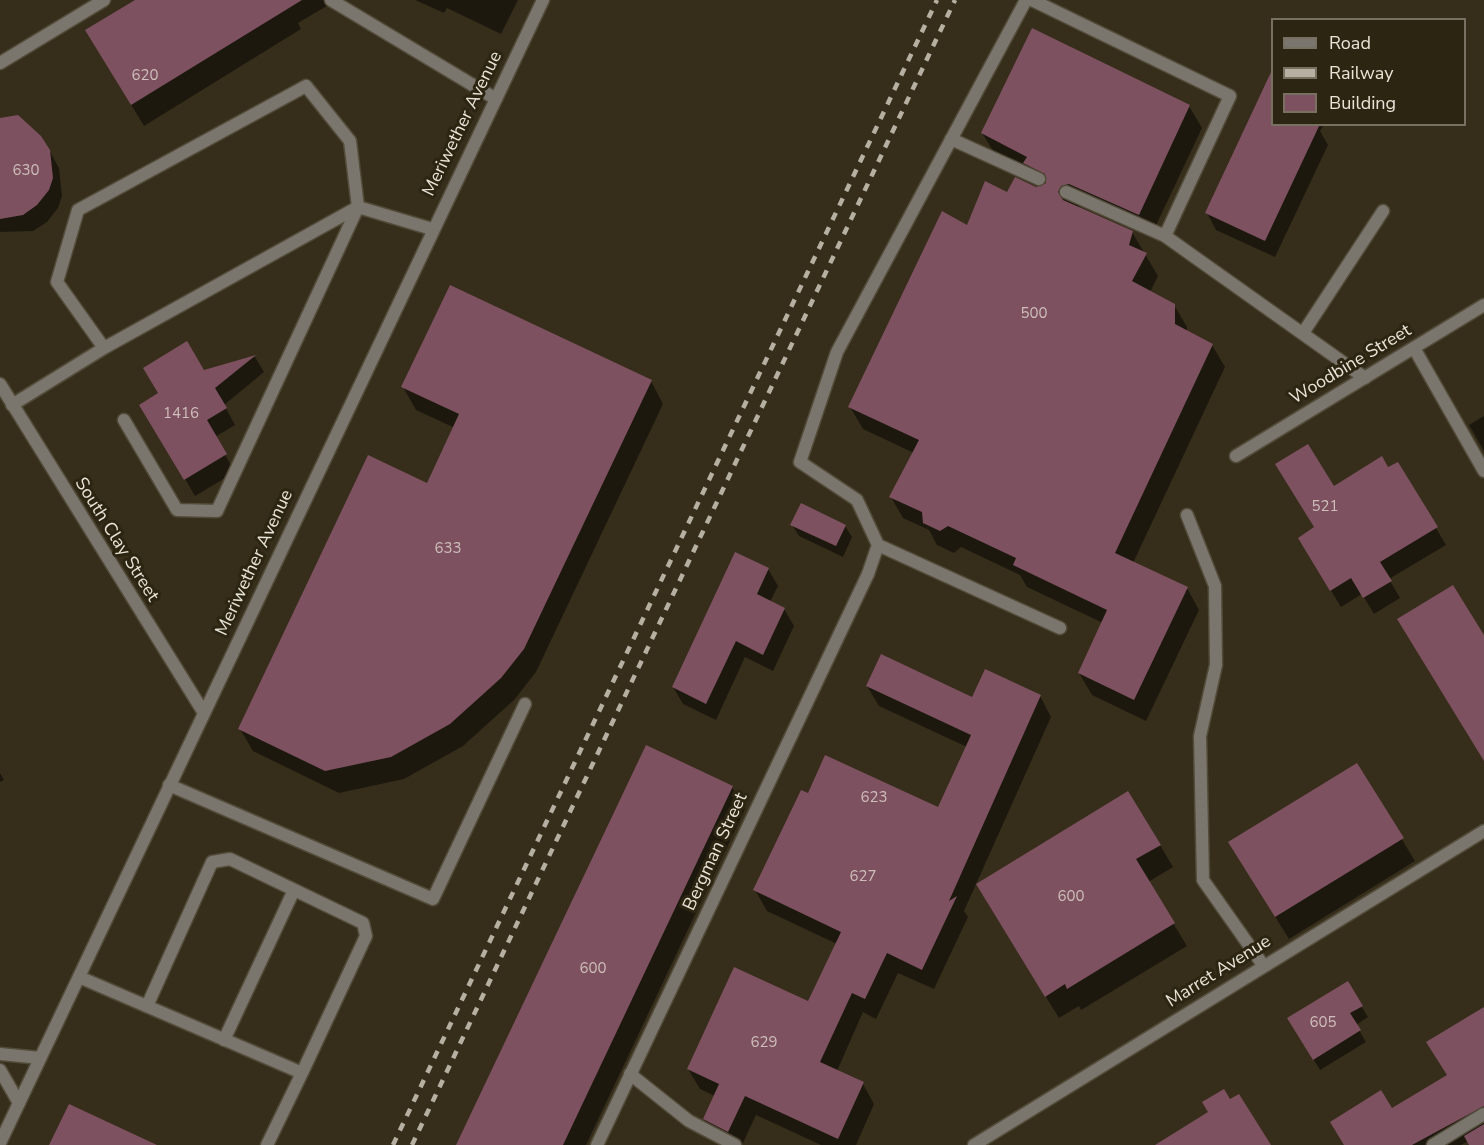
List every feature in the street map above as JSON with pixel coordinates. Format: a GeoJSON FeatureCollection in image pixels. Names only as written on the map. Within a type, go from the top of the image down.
{"type":"FeatureCollection","features":[{"type":"Feature","properties":{"kind":"street"},"geometry":{"type":"LineString","coordinates":[[0,63],[104,0]]}},
{"type":"Feature","properties":{"kind":"street"},"geometry":{"type":"LineString","coordinates":[[331,0],[496,99]]}},
{"type":"Feature","properties":{"kind":"street","name":"Meriwether Avenue"},"geometry":{"type":"LineString","coordinates":[[0,1143],[432,229],[543,0]]}},
{"type":"Feature","properties":{"kind":"street"},"geometry":{"type":"LineString","coordinates":[[1026,0],[837,352],[800,462],[857,500],[878,546],[1060,628]]}},
{"type":"Feature","properties":{"kind":"street"},"geometry":{"type":"LineString","coordinates":[[1032,0],[1230,96],[1165,236]]}},
{"type":"Feature","properties":{"kind":"street"},"geometry":{"type":"LineString","coordinates":[[104,348],[57,282],[78,210],[306,86],[350,141],[358,207],[217,512],[177,510],[124,420]]}},
{"type":"Feature","properties":{"kind":"street"},"geometry":{"type":"LineString","coordinates":[[951,139],[1039,179]]}},
{"type":"Feature","properties":{"kind":"street"},"geometry":{"type":"LineString","coordinates":[[1066,192],[1165,236],[1365,378]]}},
{"type":"Feature","properties":{"kind":"street"},"geometry":{"type":"LineString","coordinates":[[12,405],[104,348],[358,207],[432,229]]}},
{"type":"Feature","properties":{"kind":"street"},"geometry":{"type":"LineString","coordinates":[[1303,333],[1383,211]]}},
{"type":"Feature","properties":{"kind":"street","name":"Woodbine Street"},"geometry":{"type":"LineString","coordinates":[[1236,456],[1484,305]]}},
{"type":"Feature","properties":{"kind":"street"},"geometry":{"type":"LineString","coordinates":[[1414,348],[1484,471]]}},
{"type":"Feature","properties":{"kind":"street","name":"South Clay Street"},"geometry":{"type":"LineString","coordinates":[[0,384],[204,713]]}},
{"type":"Feature","properties":{"kind":"street"},"geometry":{"type":"LineString","coordinates":[[1187,515],[1215,586],[1216,665],[1200,736],[1203,880],[1263,965]]}},
{"type":"Feature","properties":{"kind":"street","name":"Bergman Street"},"geometry":{"type":"LineString","coordinates":[[597,1145],[868,574],[878,546]]}},
{"type":"Feature","properties":{"kind":"street"},"geometry":{"type":"LineString","coordinates":[[169,785],[433,899],[525,704]]}},
{"type":"Feature","properties":{"kind":"street","name":"Marret Avenue"},"geometry":{"type":"LineString","coordinates":[[974,1145],[1484,831]]}},
{"type":"Feature","properties":{"kind":"street"},"geometry":{"type":"LineString","coordinates":[[147,1006],[212,862],[230,859],[363,923],[366,936],[267,1145]]}},
{"type":"Feature","properties":{"kind":"street"},"geometry":{"type":"LineString","coordinates":[[224,1040],[294,890]]}},
{"type":"Feature","properties":{"kind":"street"},"geometry":{"type":"LineString","coordinates":[[79,977],[302,1073]]}},
{"type":"Feature","properties":{"kind":"street"},"geometry":{"type":"LineString","coordinates":[[0,1054],[40,1058]]}},
{"type":"Feature","properties":{"kind":"street"},"geometry":{"type":"LineString","coordinates":[[0,1070],[19,1103]]}},
{"type":"Feature","properties":{"kind":"street"},"geometry":{"type":"LineString","coordinates":[[630,1074],[688,1121],[735,1145]]}},
{"type":"Feature","properties":{"kind":"street"},"geometry":{"type":"LineString","coordinates":[[1433,1145],[1484,1114]]}},
{"type":"Feature","properties":{"kind":"building"},"geometry":{"type":"Polygon","coordinates":[[[135,0],[302,0],[131,105],[85,30],[135,0]]]}},
{"type":"Feature","properties":{"kind":"building"},"geometry":{"type":"Polygon","coordinates":[[[1032,28],[1190,105],[1139,215],[1069,184],[1061,186],[1058,192],[1063,200],[1133,231],[1129,245],[1147,253],[1132,281],[1175,304],[1175,324],[1213,344],[1115,553],[1188,587],[1134,700],[1078,673],[1107,610],[1013,565],[1016,558],[948,526],[940,531],[923,523],[922,512],[889,497],[919,440],[848,407],[942,211],[967,225],[985,181],[1007,192],[1015,177],[1036,187],[1046,183],[1045,174],[1023,163],[1027,157],[981,133],[1032,28]]]}},
{"type":"Feature","properties":{"kind":"building"},"geometry":{"type":"Polygon","coordinates":[[[1271,72],[1271,126],[1319,126],[1265,241],[1205,213],[1271,72]]]}},
{"type":"Feature","properties":{"kind":"building"},"geometry":{"type":"Polygon","coordinates":[[[18,115],[41,136],[50,150],[53,178],[49,190],[37,205],[23,215],[0,219],[0,118],[18,115]]]}},
{"type":"Feature","properties":{"kind":"building"},"geometry":{"type":"Polygon","coordinates":[[[450,285],[652,380],[524,649],[501,678],[450,724],[391,757],[325,771],[238,729],[368,455],[427,483],[459,414],[401,387],[450,285]]]}},
{"type":"Feature","properties":{"kind":"building"},"geometry":{"type":"Polygon","coordinates":[[[187,341],[204,370],[256,355],[215,388],[227,408],[207,420],[227,454],[184,480],[139,405],[158,393],[143,368],[187,341]]]}},
{"type":"Feature","properties":{"kind":"building"},"geometry":{"type":"Polygon","coordinates":[[[1308,444],[1334,486],[1382,456],[1388,467],[1398,462],[1438,527],[1380,562],[1392,581],[1363,598],[1351,578],[1330,591],[1298,538],[1314,527],[1275,464],[1308,444]]]}},
{"type":"Feature","properties":{"kind":"building"},"geometry":{"type":"Polygon","coordinates":[[[801,503],[846,525],[836,546],[790,525],[801,503]]]}},
{"type":"Feature","properties":{"kind":"building"},"geometry":{"type":"Polygon","coordinates":[[[735,552],[769,568],[757,594],[785,608],[763,655],[736,641],[706,704],[672,687],[735,552]]]}},
{"type":"Feature","properties":{"kind":"building"},"geometry":{"type":"Polygon","coordinates":[[[1453,585],[1484,635],[1484,761],[1397,619],[1453,585]]]}},
{"type":"Feature","properties":{"kind":"building"},"geometry":{"type":"Polygon","coordinates":[[[881,654],[972,697],[985,669],[1041,695],[949,901],[957,896],[922,970],[887,953],[865,999],[852,993],[820,1062],[864,1082],[838,1139],[745,1096],[728,1132],[703,1119],[719,1084],[687,1069],[734,967],[808,1001],[841,932],[753,890],[801,790],[808,793],[825,755],[938,807],[971,735],[866,686],[881,654]]]}},
{"type":"Feature","properties":{"kind":"building"},"geometry":{"type":"Polygon","coordinates":[[[646,745],[733,786],[563,1145],[456,1145],[646,745]]]}},
{"type":"Feature","properties":{"kind":"building"},"geometry":{"type":"Polygon","coordinates":[[[1357,763],[1404,838],[1275,917],[1228,842],[1357,763]]]}},
{"type":"Feature","properties":{"kind":"building"},"geometry":{"type":"Polygon","coordinates":[[[1128,791],[1161,845],[1136,859],[1175,923],[1067,989],[1065,984],[1045,997],[976,884],[1128,791]]]}},
{"type":"Feature","properties":{"kind":"building"},"geometry":{"type":"Polygon","coordinates":[[[1348,981],[1363,1006],[1350,1013],[1361,1030],[1313,1060],[1287,1018],[1348,981]]]}},
{"type":"Feature","properties":{"kind":"building"},"geometry":{"type":"Polygon","coordinates":[[[1484,1007],[1484,1106],[1412,1145],[1344,1145],[1330,1122],[1381,1090],[1392,1108],[1447,1075],[1426,1042],[1484,1007]]]}},
{"type":"Feature","properties":{"kind":"building"},"geometry":{"type":"Polygon","coordinates":[[[1224,1089],[1230,1099],[1239,1094],[1271,1145],[1155,1145],[1208,1112],[1202,1102],[1224,1089]]]}},
{"type":"Feature","properties":{"kind":"building"},"geometry":{"type":"Polygon","coordinates":[[[69,1104],[157,1145],[49,1145],[69,1104]]]}},
{"type":"Feature","properties":{"kind":"building"},"geometry":{"type":"Polygon","coordinates":[[[1484,1124],[1484,1145],[1469,1145],[1464,1136],[1484,1124]]]}},
{"type":"Feature","properties":{"kind":"railway"},"geometry":{"type":"LineString","coordinates":[[393,1145],[937,0]]}},
{"type":"Feature","properties":{"kind":"railway"},"geometry":{"type":"LineString","coordinates":[[412,1145],[955,0]]}}]}
